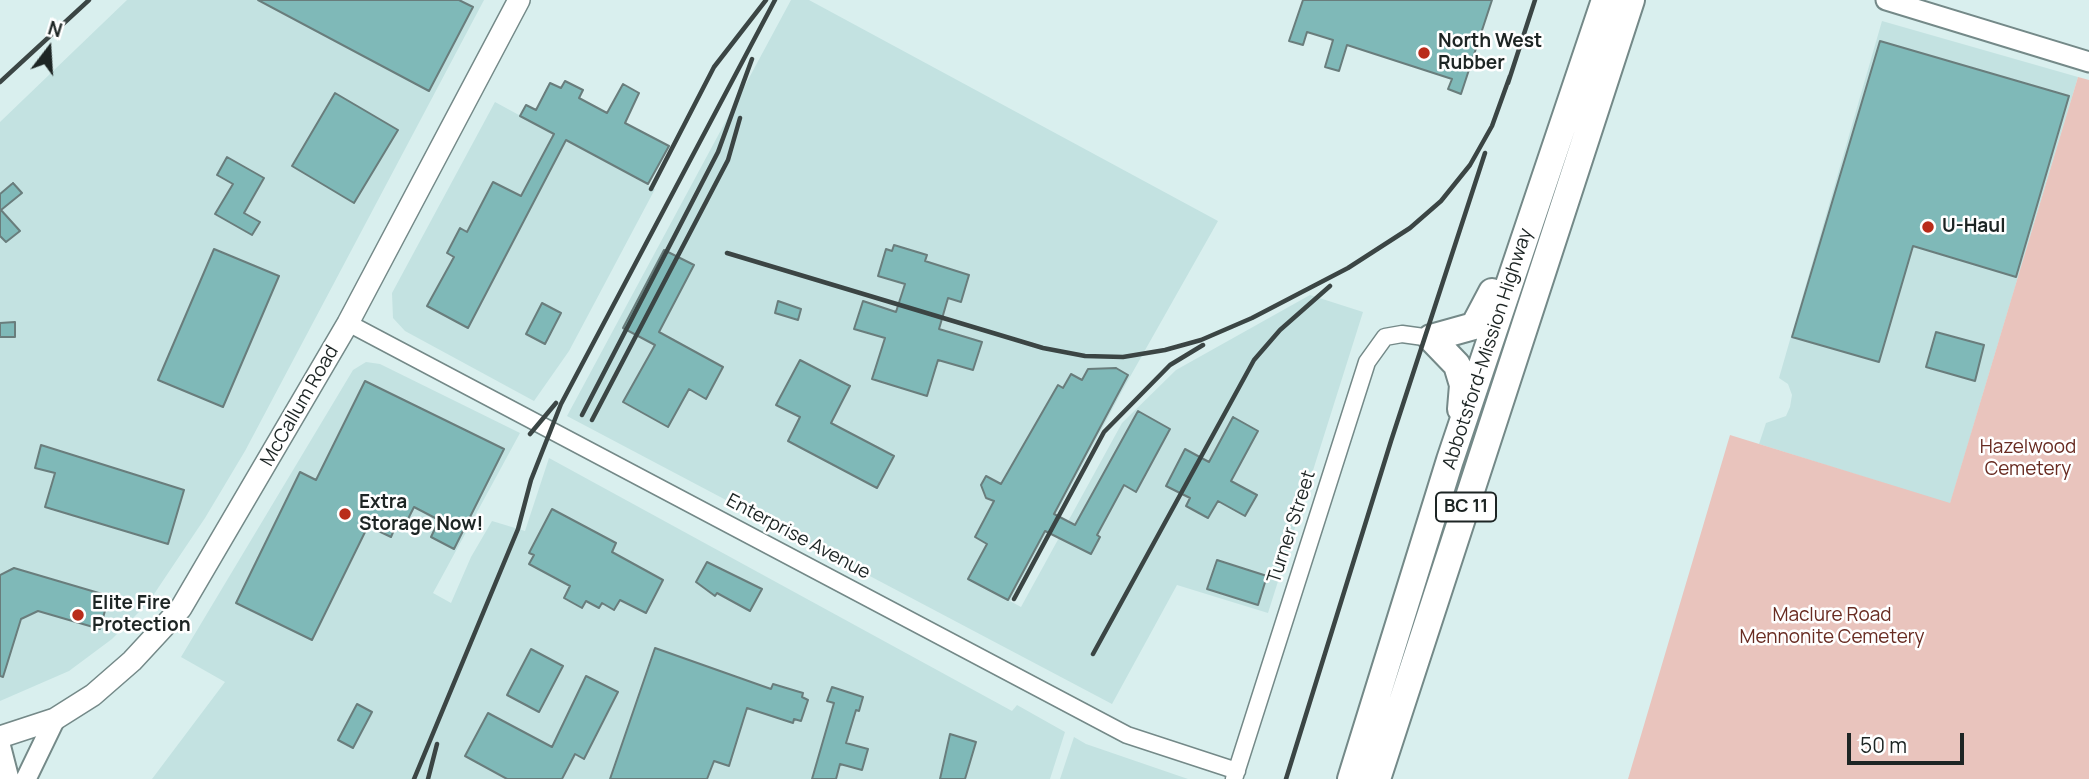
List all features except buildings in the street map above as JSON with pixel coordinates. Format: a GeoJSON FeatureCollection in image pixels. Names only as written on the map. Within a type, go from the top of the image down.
{"type":"FeatureCollection","features":[{"type":"Feature","properties":{"kind":"highway","name":"Abbotsford-Mission Highway"},"geometry":{"type":"LineString","coordinates":[[1351,779],[1450,460],[1605,0]]}},
{"type":"Feature","properties":{"kind":"highway","name":"Abbotsford-Mission Highway"},"geometry":{"type":"LineString","coordinates":[[1377,779],[1631,0]]}},
{"type":"Feature","properties":{"kind":"highway"},"geometry":{"type":"LineString","coordinates":[[1616,47],[1649,0]]}},
{"type":"Feature","properties":{"kind":"highway"},"geometry":{"type":"LineString","coordinates":[[1450,460],[1463,384],[1457,365],[1431,338],[1474,326],[1483,315],[1558,95],[1574,57],[1594,31]]}},
{"type":"Feature","properties":{"kind":"main road","name":"McCallum Road"},"geometry":{"type":"LineString","coordinates":[[0,737],[55,719],[93,695],[132,662],[181,608],[348,323],[519,0]]}},
{"type":"Feature","properties":{"kind":"street"},"geometry":{"type":"LineString","coordinates":[[1886,0],[2089,62]]}},
{"type":"Feature","properties":{"kind":"street","name":"Enterprise Avenue"},"geometry":{"type":"LineString","coordinates":[[348,323],[1127,735],[1235,775]]}},
{"type":"Feature","properties":{"kind":"street","name":"Turner Street"},"geometry":{"type":"LineString","coordinates":[[1235,775],[1367,362],[1385,337],[1402,334],[1431,338]]}},
{"type":"Feature","properties":{"kind":"street"},"geometry":{"type":"LineString","coordinates":[[26,779],[55,719]]}},
{"type":"Feature","properties":{"kind":"street"},"geometry":{"type":"LineString","coordinates":[[0,744],[9,779]]}},
{"type":"Feature","properties":{"kind":"shaded area"},"geometry":{"type":"Polygon","coordinates":[[[127,0],[484,0],[245,451],[205,518],[148,603],[112,639],[69,671],[0,701],[0,122],[127,0]]]}},
{"type":"Feature","properties":{"kind":"shaded area"},"geometry":{"type":"Polygon","coordinates":[[[791,0],[809,0],[1218,221],[1122,391],[1010,601],[1021,607],[1122,423],[1176,370],[1310,295],[1363,312],[1268,613],[1177,585],[1112,704],[567,416],[791,0]]]}},
{"type":"Feature","properties":{"kind":"shaded area","name":"U-Haul"},"geometry":{"type":"Polygon","coordinates":[[[1882,21],[2078,77],[1950,504],[1759,444],[1766,423],[1786,416],[1790,407],[1792,395],[1788,384],[1779,378],[1882,21]]]}},
{"type":"Feature","properties":{"kind":"shaded area"},"geometry":{"type":"Polygon","coordinates":[[[495,102],[655,189],[569,351],[534,401],[405,331],[393,318],[392,293],[495,102]]]}},
{"type":"Feature","properties":{"kind":"shaded area"},"geometry":{"type":"Polygon","coordinates":[[[366,362],[380,364],[520,433],[433,593],[451,603],[471,557],[492,521],[525,531],[549,458],[1012,711],[1017,705],[1065,732],[1050,779],[152,779],[225,682],[181,657],[353,370],[366,362]]]}},
{"type":"Feature","properties":{"kind":"shaded area"},"geometry":{"type":"Polygon","coordinates":[[[1074,737],[1086,744],[1188,779],[1060,779],[1074,737]]]}},
{"type":"Feature","properties":{"kind":"green space","name":"Maclure Road Mennonite Cemetery"},"geometry":{"type":"Polygon","coordinates":[[[2078,77],[2089,80],[2089,779],[1628,779],[1730,435],[1950,503],[2078,77]]]}},
{"type":"Feature","properties":{"kind":"railway"},"geometry":{"type":"LineString","coordinates":[[0,82],[89,0]]}},
{"type":"Feature","properties":{"kind":"railway"},"geometry":{"type":"LineString","coordinates":[[651,189],[714,67],[766,0]]}},
{"type":"Feature","properties":{"kind":"railway"},"geometry":{"type":"LineString","coordinates":[[414,779],[518,529],[531,480],[561,404],[775,0]]}},
{"type":"Feature","properties":{"kind":"railway"},"geometry":{"type":"LineString","coordinates":[[1508,83],[1535,0]]}},
{"type":"Feature","properties":{"kind":"railway"},"geometry":{"type":"LineString","coordinates":[[582,415],[718,152],[752,59]]}},
{"type":"Feature","properties":{"kind":"railway"},"geometry":{"type":"LineString","coordinates":[[727,253],[1043,348],[1085,356],[1123,357],[1165,350],[1201,340],[1252,318],[1348,268],[1410,228],[1441,201],[1470,165],[1492,126],[1510,76]]}},
{"type":"Feature","properties":{"kind":"railway"},"geometry":{"type":"LineString","coordinates":[[592,420],[728,160],[740,118]]}},
{"type":"Feature","properties":{"kind":"railway"},"geometry":{"type":"LineString","coordinates":[[1286,779],[1391,441],[1485,153]]}},
{"type":"Feature","properties":{"kind":"railway"},"geometry":{"type":"LineString","coordinates":[[1093,654],[1254,360],[1280,330],[1330,286]]}},
{"type":"Feature","properties":{"kind":"railway"},"geometry":{"type":"LineString","coordinates":[[1014,599],[1104,432],[1170,365],[1203,345]]}},
{"type":"Feature","properties":{"kind":"railway"},"geometry":{"type":"LineString","coordinates":[[530,434],[556,403]]}},
{"type":"Feature","properties":{"kind":"railway"},"geometry":{"type":"LineString","coordinates":[[428,779],[437,744]]}},
{"type":"Feature","properties":{"kind":"place","name":"North West Rubber"},"geometry":{"type":"Point","coordinates":[1424,53]}},
{"type":"Feature","properties":{"kind":"place","name":"U-Haul"},"geometry":{"type":"Point","coordinates":[1928,227]}},
{"type":"Feature","properties":{"kind":"place","name":"Extra Storage Now!"},"geometry":{"type":"Point","coordinates":[345,514]}},
{"type":"Feature","properties":{"kind":"place","name":"Elite Fire Protection"},"geometry":{"type":"Point","coordinates":[78,615]}},
{"type":"Feature","properties":{"kind":"park label","name":"Hazelwood Cemetery"},"geometry":{"type":"Point","coordinates":[2028,459]}}]}
